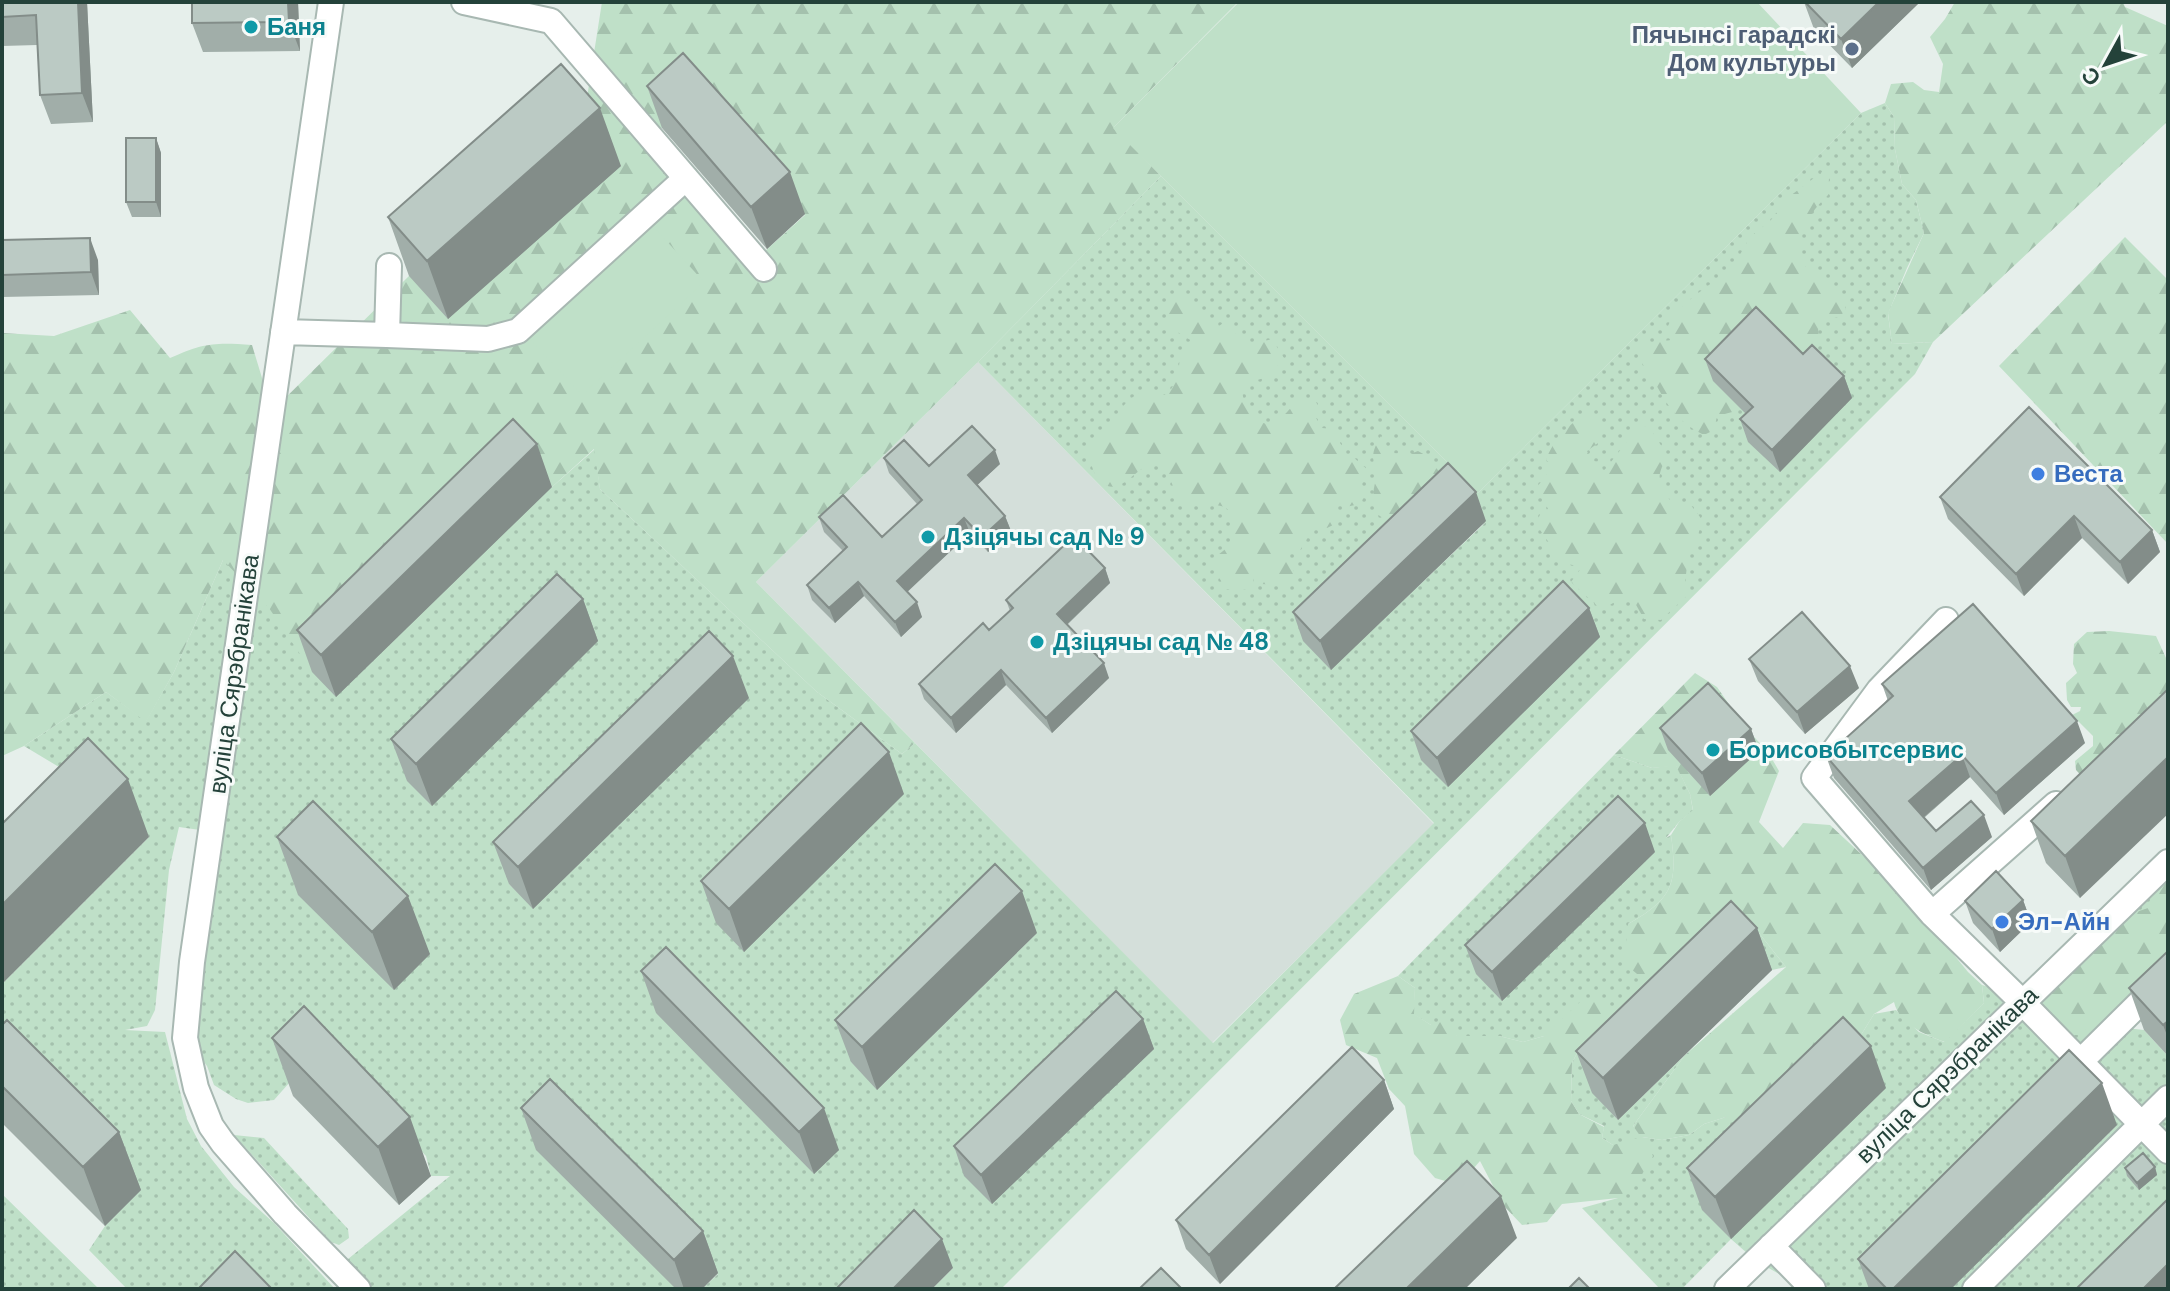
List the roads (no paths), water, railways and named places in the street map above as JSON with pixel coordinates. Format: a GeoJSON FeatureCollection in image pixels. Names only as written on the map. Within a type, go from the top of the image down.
{"type":"FeatureCollection","features":[{"type":"Feature","properties":{"kind":"street","name":"вуліца Сярэбранікава"},"geometry":{"type":"LineString","coordinates":[[331,2],[194,947],[185,1038],[196,1088],[217,1135],[285,1214],[358,1289]]}},
{"type":"Feature","properties":{"kind":"street"},"geometry":{"type":"LineString","coordinates":[[464,2],[551,21],[764,269]]}},
{"type":"Feature","properties":{"kind":"street"},"geometry":{"type":"LineString","coordinates":[[283,332],[488,339],[518,331],[686,178]]}},
{"type":"Feature","properties":{"kind":"street"},"geometry":{"type":"LineString","coordinates":[[387,335],[389,266]]}},
{"type":"Feature","properties":{"kind":"street"},"geometry":{"type":"LineString","coordinates":[[1946,620],[1879,690],[1814,778],[1932,914],[2168,1151]]}},
{"type":"Feature","properties":{"kind":"street"},"geometry":{"type":"LineString","coordinates":[[1932,914],[2074,789]]}},
{"type":"Feature","properties":{"kind":"street","name":"вуліца Сярэбранікава"},"geometry":{"type":"LineString","coordinates":[[1727,1289],[2168,862]]}},
{"type":"Feature","properties":{"kind":"street"},"geometry":{"type":"LineString","coordinates":[[2080,1062],[2168,975]]}},
{"type":"Feature","properties":{"kind":"street"},"geometry":{"type":"LineString","coordinates":[[1975,1289],[2168,1098]]}},
{"type":"Feature","properties":{"kind":"street"},"geometry":{"type":"LineString","coordinates":[[1771,1246],[1813,1289]]}},
{"type":"Feature","properties":{"kind":"place","name":"Баня"},"geometry":{"type":"Point","coordinates":[251,27]}},
{"type":"Feature","properties":{"kind":"place","name":"Пячынсі гарадскі Дом культуры"},"geometry":{"type":"Point","coordinates":[1852,49]}},
{"type":"Feature","properties":{"kind":"place","name":"Веста"},"geometry":{"type":"Point","coordinates":[2038,474]}},
{"type":"Feature","properties":{"kind":"place","name":"Дзіцячы сад № 9"},"geometry":{"type":"Point","coordinates":[928,537]}},
{"type":"Feature","properties":{"kind":"place","name":"Дзіцячы сад № 48"},"geometry":{"type":"Point","coordinates":[1037,642]}},
{"type":"Feature","properties":{"kind":"place","name":"Борисовбытсервис"},"geometry":{"type":"Point","coordinates":[1713,750]}},
{"type":"Feature","properties":{"kind":"place","name":"Эл-Айн"},"geometry":{"type":"Point","coordinates":[2002,922]}}]}
